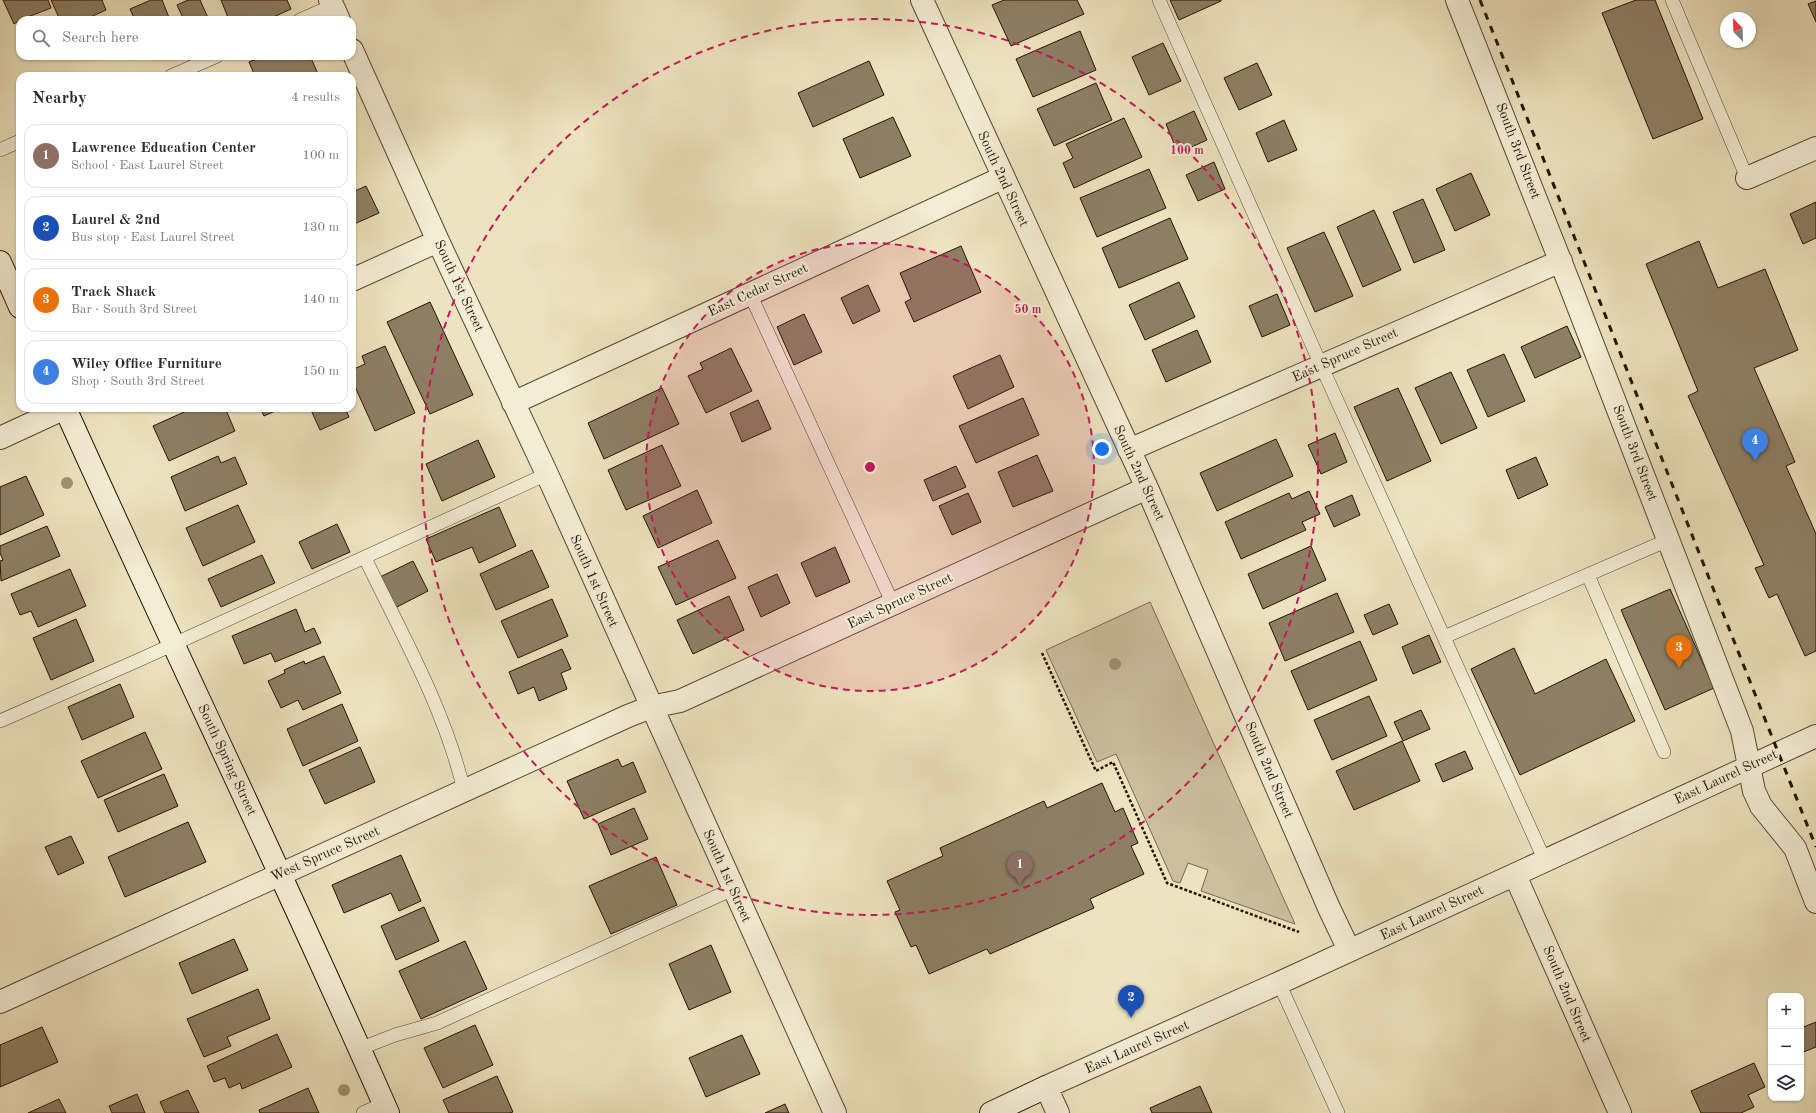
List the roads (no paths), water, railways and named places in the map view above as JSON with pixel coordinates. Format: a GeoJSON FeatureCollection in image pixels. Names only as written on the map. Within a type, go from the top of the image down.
{"type":"FeatureCollection","features":[{"type":"Feature","properties":{"kind":"street","name":"South 2nd Street"},"geometry":{"type":"LineString","coordinates":[[922,0],[1002,178],[1129,450],[1329,908],[1349,950]]}},
{"type":"Feature","properties":{"kind":"street","name":"South 3rd Street"},"geometry":{"type":"LineString","coordinates":[[1457,0],[1561,261],[1742,731],[1754,791],[1761,806],[1795,848],[1816,902]]}},
{"type":"Feature","properties":{"kind":"street","name":"South 1st Street"},"geometry":{"type":"LineString","coordinates":[[356,59],[438,241],[547,474],[835,1113]]}},
{"type":"Feature","properties":{"kind":"street"},"geometry":{"type":"LineString","coordinates":[[1747,178],[1816,148]]}},
{"type":"Feature","properties":{"kind":"street","name":"East Cedar Street"},"geometry":{"type":"LineString","coordinates":[[513,403],[1002,178]]}},
{"type":"Feature","properties":{"kind":"street"},"geometry":{"type":"LineString","coordinates":[[356,278],[438,241]]}},
{"type":"Feature","properties":{"kind":"street","name":"East Spruce Street"},"geometry":{"type":"LineString","coordinates":[[1129,450],[1561,261]]}},
{"type":"Feature","properties":{"kind":"street"},"geometry":{"type":"LineString","coordinates":[[0,262],[16,298]]}},
{"type":"Feature","properties":{"kind":"street"},"geometry":{"type":"LineString","coordinates":[[0,438],[56,412]]}},
{"type":"Feature","properties":{"kind":"street","name":"South Spring Street"},"geometry":{"type":"LineString","coordinates":[[67,412],[386,1108]]}},
{"type":"Feature","properties":{"kind":"street","name":"East Spruce Street"},"geometry":{"type":"LineString","coordinates":[[651,707],[680,701],[1146,488]]}},
{"type":"Feature","properties":{"kind":"street","name":"West Spruce Street"},"geometry":{"type":"LineString","coordinates":[[0,1002],[651,707]]}},
{"type":"Feature","properties":{"kind":"street","name":"East Laurel Street"},"geometry":{"type":"LineString","coordinates":[[992,1113],[1816,736]]}},
{"type":"Feature","properties":{"kind":"street","name":"South 2nd Street"},"geometry":{"type":"LineString","coordinates":[[1515,875],[1620,1113]]}},
{"type":"Feature","properties":{"kind":"street"},"geometry":{"type":"LineString","coordinates":[[1046,1087],[1058,1113]]}},
{"type":"Feature","properties":{"kind":"lane"},"geometry":{"type":"LineString","coordinates":[[1159,0],[1321,365],[1545,861]]}},
{"type":"Feature","properties":{"kind":"lane"},"geometry":{"type":"LineString","coordinates":[[1672,0],[1747,178]]}},
{"type":"Feature","properties":{"kind":"lane"},"geometry":{"type":"LineString","coordinates":[[312,16],[334,9]]}},
{"type":"Feature","properties":{"kind":"lane"},"geometry":{"type":"LineString","coordinates":[[180,72],[208,60]]}},
{"type":"Feature","properties":{"kind":"lane"},"geometry":{"type":"LineString","coordinates":[[0,150],[16,143]]}},
{"type":"Feature","properties":{"kind":"lane"},"geometry":{"type":"LineString","coordinates":[[750,294],[893,604]]}},
{"type":"Feature","properties":{"kind":"lane"},"geometry":{"type":"LineString","coordinates":[[0,721],[173,645],[547,474]]}},
{"type":"Feature","properties":{"kind":"lane"},"geometry":{"type":"LineString","coordinates":[[1444,637],[1668,540]]}},
{"type":"Feature","properties":{"kind":"lane"},"geometry":{"type":"LineString","coordinates":[[365,558],[432,696],[457,760],[464,791]]}},
{"type":"Feature","properties":{"kind":"lane"},"geometry":{"type":"LineString","coordinates":[[1588,575],[1664,752]]}},
{"type":"Feature","properties":{"kind":"lane"},"geometry":{"type":"LineString","coordinates":[[359,1049],[395,1035],[437,1023],[733,889]]}},
{"type":"Feature","properties":{"kind":"lane"},"geometry":{"type":"LineString","coordinates":[[1279,983],[1338,1113]]}},
{"type":"Feature","properties":{"kind":"lane"},"geometry":{"type":"LineString","coordinates":[[363,1113],[386,1108]]}},
{"type":"Feature","properties":{"kind":"railway"},"geometry":{"type":"LineString","coordinates":[[1480,0],[1816,847]]}},
{"type":"Feature","properties":{"kind":"place","name":"Wiley Office Furniture"},"geometry":{"type":"Point","coordinates":[1755,461]}},
{"type":"Feature","properties":{"kind":"place","name":"Track Shack"},"geometry":{"type":"Point","coordinates":[1679,668]}},
{"type":"Feature","properties":{"kind":"place","name":"Lawrence Education Center"},"geometry":{"type":"Point","coordinates":[1020,885]}},
{"type":"Feature","properties":{"kind":"place","name":"Laurel & 2nd"},"geometry":{"type":"Point","coordinates":[1131,1018]}}]}
